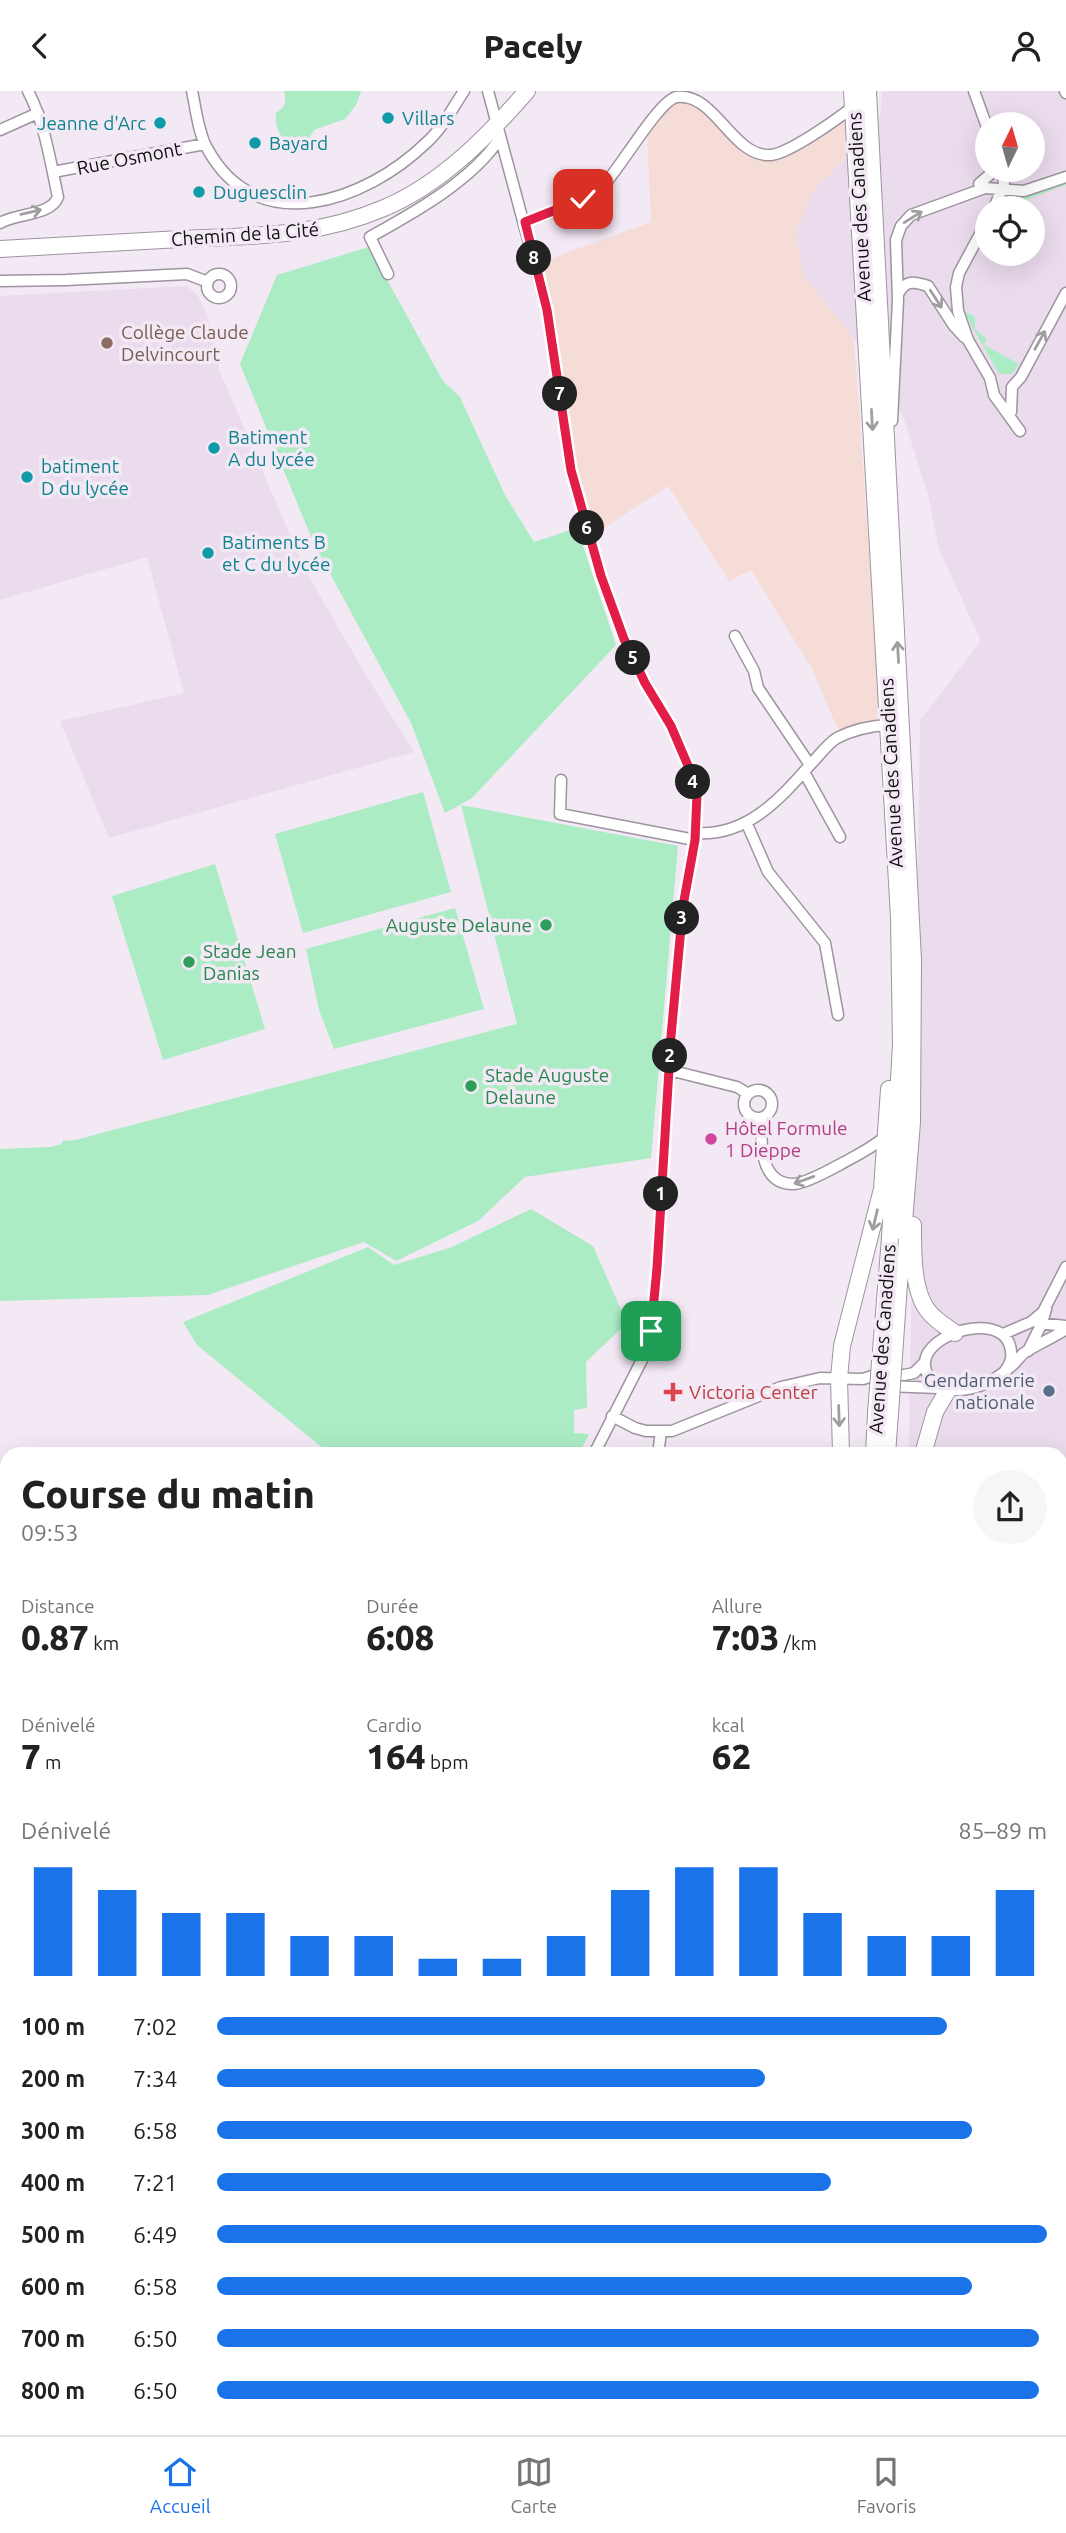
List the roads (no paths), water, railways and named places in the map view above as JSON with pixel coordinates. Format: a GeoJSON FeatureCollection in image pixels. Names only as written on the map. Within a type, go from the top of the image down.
{"type":"FeatureCollection","features":[{"type":"Feature","properties":{"kind":"main road","name":"Chemin de la Cité"},"geometry":{"type":"LineString","coordinates":[[0,249],[285,234],[340,225],[387,207],[430,182],[498,131],[527,91]]}},
{"type":"Feature","properties":{"kind":"main road","name":"Avenue des Canadiens"},"geometry":{"type":"LineString","coordinates":[[869,91],[913,960],[912,1122],[899,1284],[883,1414],[876,1447]]}},
{"type":"Feature","properties":{"kind":"main road","name":"Avenue des Canadiens"},"geometry":{"type":"LineString","coordinates":[[853,99],[901,1008],[898,1133],[890,1238],[883,1414],[886,1447]]}},
{"type":"Feature","properties":{"kind":"main road"},"geometry":{"type":"LineString","coordinates":[[841,1447],[839,1378],[842,1346],[882,1189],[894,1022],[901,1008]]}},
{"type":"Feature","properties":{"kind":"main road"},"geometry":{"type":"LineString","coordinates":[[912,1122],[913,1253],[916,1278],[929,1312],[956,1333]]}},
{"type":"Feature","properties":{"kind":"main road"},"geometry":{"type":"LineString","coordinates":[[925,1447],[944,1389]]}},
{"type":"Feature","properties":{"kind":"street"},"geometry":{"type":"LineString","coordinates":[[0,223],[48,208],[58,197],[44,129],[28,91]]}},
{"type":"Feature","properties":{"kind":"street"},"geometry":{"type":"LineString","coordinates":[[192,91],[205,144],[227,175],[242,188],[264,200],[281,204],[307,203],[336,197],[382,178],[413,155],[439,130],[464,91]]}},
{"type":"Feature","properties":{"kind":"street"},"geometry":{"type":"LineString","coordinates":[[488,91],[547,310],[571,470],[601,576],[624,639],[645,683],[671,726],[697,794],[695,837],[683,906],[651,1331],[647,1350],[597,1447]]}},
{"type":"Feature","properties":{"kind":"street"},"geometry":{"type":"LineString","coordinates":[[974,91],[982,112]]}},
{"type":"Feature","properties":{"kind":"street"},"geometry":{"type":"LineString","coordinates":[[525,222],[583,199],[600,189],[620,166],[661,108],[674,97],[691,96],[704,104],[751,150],[770,155],[822,128],[853,99]]}},
{"type":"Feature","properties":{"kind":"street"},"geometry":{"type":"LineString","coordinates":[[0,130],[38,113]]}},
{"type":"Feature","properties":{"kind":"street"},"geometry":{"type":"LineString","coordinates":[[388,274],[370,237],[433,202],[492,151],[498,131]]}},
{"type":"Feature","properties":{"kind":"street","name":"Rue Osmont"},"geometry":{"type":"LineString","coordinates":[[52,172],[205,144]]}},
{"type":"Feature","properties":{"kind":"street"},"geometry":{"type":"LineString","coordinates":[[889,483],[898,294],[896,240],[901,226],[911,215],[985,188],[1024,191],[1066,177]]}},
{"type":"Feature","properties":{"kind":"street"},"geometry":{"type":"LineString","coordinates":[[1000,196],[1004,182]]}},
{"type":"Feature","properties":{"kind":"street"},"geometry":{"type":"LineString","coordinates":[[975,243],[959,273],[956,286],[958,311],[968,340],[990,378],[995,395],[1020,431]]}},
{"type":"Feature","properties":{"kind":"street"},"geometry":{"type":"LineString","coordinates":[[0,281],[66,281],[187,274],[208,282]]}},
{"type":"Feature","properties":{"kind":"street"},"geometry":{"type":"LineString","coordinates":[[898,294],[904,284],[911,282],[928,286],[954,326],[968,340]]}},
{"type":"Feature","properties":{"kind":"street"},"geometry":{"type":"LineString","coordinates":[[1009,414],[1012,412],[1012,387],[1021,377],[1066,293]]}},
{"type":"Feature","properties":{"kind":"street"},"geometry":{"type":"LineString","coordinates":[[990,378],[998,384],[1012,387]]}},
{"type":"Feature","properties":{"kind":"street"},"geometry":{"type":"LineString","coordinates":[[735,636],[754,671],[758,688],[807,769],[840,837]]}},
{"type":"Feature","properties":{"kind":"street"},"geometry":{"type":"LineString","coordinates":[[561,780],[560,814],[695,837],[713,834],[747,824],[766,811],[834,740],[850,732],[888,725]]}},
{"type":"Feature","properties":{"kind":"street"},"geometry":{"type":"LineString","coordinates":[[747,824],[768,872],[825,943],[838,1014]]}},
{"type":"Feature","properties":{"kind":"street"},"geometry":{"type":"LineString","coordinates":[[669,1070],[737,1087],[747,1093]]}},
{"type":"Feature","properties":{"kind":"street"},"geometry":{"type":"LineString","coordinates":[[763,1117],[748,1119],[743,1102],[747,1093],[756,1089],[764,1090],[771,1097],[772,1107],[763,1117],[761,1147],[764,1163],[782,1182],[794,1184],[831,1170],[874,1146],[886,1136]]}},
{"type":"Feature","properties":{"kind":"street"},"geometry":{"type":"LineString","coordinates":[[1028,1351],[1037,1323],[1066,1267]]}},
{"type":"Feature","properties":{"kind":"street"},"geometry":{"type":"LineString","coordinates":[[1003,1334],[1037,1323],[1066,1327]]}},
{"type":"Feature","properties":{"kind":"street"},"geometry":{"type":"LineString","coordinates":[[863,1379],[873,1385],[976,1388],[988,1383],[1028,1351],[1066,1327]]}},
{"type":"Feature","properties":{"kind":"street"},"geometry":{"type":"LineString","coordinates":[[944,1389],[928,1377],[925,1361],[936,1343],[956,1333],[981,1329],[1003,1334],[1008,1340],[1011,1353],[1005,1371]]}},
{"type":"Feature","properties":{"kind":"street"},"geometry":{"type":"LineString","coordinates":[[612,1416],[635,1428],[661,1432],[685,1427],[775,1389],[812,1380],[863,1379],[875,1375],[914,1373],[925,1361]]}},
{"type":"Feature","properties":{"kind":"street"},"geometry":{"type":"LineString","coordinates":[[659,1447],[661,1432]]}},
{"type":"Feature","properties":{"kind":"place","name":"Villars"},"geometry":{"type":"Point","coordinates":[388,118]}},
{"type":"Feature","properties":{"kind":"place","name":"Jeanne d'Arc"},"geometry":{"type":"Point","coordinates":[160,123]}},
{"type":"Feature","properties":{"kind":"place","name":"Bayard"},"geometry":{"type":"Point","coordinates":[255,143]}},
{"type":"Feature","properties":{"kind":"place","name":"Duguesclin"},"geometry":{"type":"Point","coordinates":[199,192]}},
{"type":"Feature","properties":{"kind":"place","name":"Collège Claude Delvincourt"},"geometry":{"type":"Point","coordinates":[107,343]}},
{"type":"Feature","properties":{"kind":"place","name":"Batiment A du lycée"},"geometry":{"type":"Point","coordinates":[214,448]}},
{"type":"Feature","properties":{"kind":"place","name":"batiment D du lycée"},"geometry":{"type":"Point","coordinates":[27,477]}},
{"type":"Feature","properties":{"kind":"place","name":"Batiments B et C du lycée"},"geometry":{"type":"Point","coordinates":[208,553]}},
{"type":"Feature","properties":{"kind":"place","name":"Auguste Delaune"},"geometry":{"type":"Point","coordinates":[546,925]}},
{"type":"Feature","properties":{"kind":"place","name":"Stade Jean Danias"},"geometry":{"type":"Point","coordinates":[189,962]}},
{"type":"Feature","properties":{"kind":"place","name":"Stade Auguste Delaune"},"geometry":{"type":"Point","coordinates":[471,1086]}},
{"type":"Feature","properties":{"kind":"place","name":"Hôtel Formule 1 Dieppe"},"geometry":{"type":"Point","coordinates":[711,1139]}},
{"type":"Feature","properties":{"kind":"place","name":"Gendarmerie nationale"},"geometry":{"type":"Point","coordinates":[1049,1391]}},
{"type":"Feature","properties":{"kind":"place","name":"Victoria Center"},"geometry":{"type":"Point","coordinates":[673,1392]}}]}
